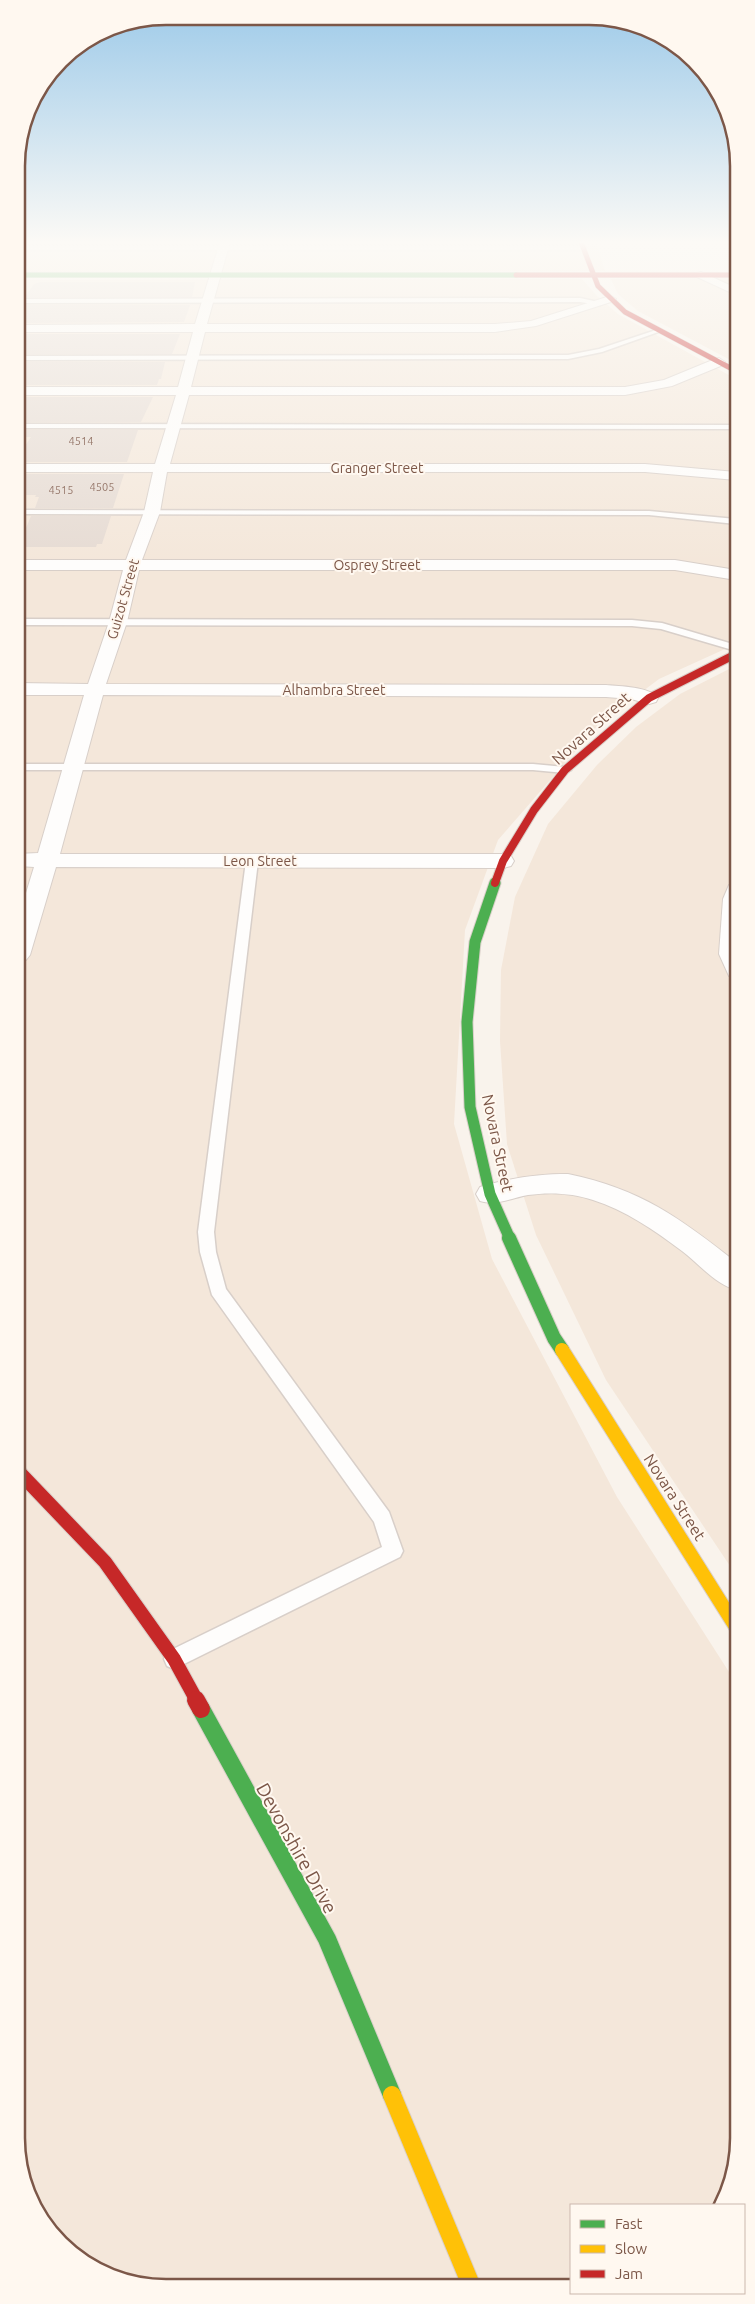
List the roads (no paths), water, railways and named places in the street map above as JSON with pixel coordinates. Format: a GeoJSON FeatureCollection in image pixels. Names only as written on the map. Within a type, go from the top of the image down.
{"type":"FeatureCollection","features":[{"type":"Feature","properties":{"kind":"street","name":"Guizot Street"},"geometry":{"type":"LineString","coordinates":[[25,933],[48,860],[95,689],[118,622],[132,565],[152,512],[161,468],[176,426],[194,350]]}},
{"type":"Feature","properties":{"kind":"street"},"geometry":{"type":"LineString","coordinates":[[694,350],[730,368]]}},
{"type":"Feature","properties":{"kind":"street"},"geometry":{"type":"LineString","coordinates":[[25,391],[183,391],[514,396],[625,391],[648,388],[667,383],[719,362]]}},
{"type":"Feature","properties":{"kind":"street","name":"Granger Street"},"geometry":{"type":"LineString","coordinates":[[25,468],[645,468],[730,475]]}},
{"type":"Feature","properties":{"kind":"street","name":"Osprey Street"},"geometry":{"type":"LineString","coordinates":[[25,565],[675,565],[730,574]]}},
{"type":"Feature","properties":{"kind":"street","name":"Novara Street"},"geometry":{"type":"LineString","coordinates":[[730,657],[649,698],[565,770],[534,810],[502,861],[475,942],[467,1022],[470,1107],[490,1194],[554,1338],[730,1617]]}},
{"type":"Feature","properties":{"kind":"street","name":"Alhambra Street"},"geometry":{"type":"LineString","coordinates":[[25,689],[606,691],[649,698]]}},
{"type":"Feature","properties":{"kind":"street","name":"Leon Street"},"geometry":{"type":"LineString","coordinates":[[25,860],[502,861]]}},
{"type":"Feature","properties":{"kind":"street"},"geometry":{"type":"LineString","coordinates":[[490,1194],[538,1184],[576,1186],[612,1194],[661,1220],[730,1274]]}},
{"type":"Feature","properties":{"kind":"street","name":"Devonshire Drive"},"geometry":{"type":"LineString","coordinates":[[25,1478],[105,1562],[174,1659],[327,1940],[468,2279]]}},
{"type":"Feature","properties":{"kind":"lane"},"geometry":{"type":"LineString","coordinates":[[25,358],[568,357],[604,350]]}},
{"type":"Feature","properties":{"kind":"lane"},"geometry":{"type":"LineString","coordinates":[[25,426],[730,427]]}},
{"type":"Feature","properties":{"kind":"lane"},"geometry":{"type":"LineString","coordinates":[[25,512],[648,513],[730,521]]}},
{"type":"Feature","properties":{"kind":"lane"},"geometry":{"type":"LineString","coordinates":[[25,622],[632,623],[662,626],[730,646]]}},
{"type":"Feature","properties":{"kind":"lane"},"geometry":{"type":"LineString","coordinates":[[25,767],[534,767],[565,770]]}},
{"type":"Feature","properties":{"kind":"lane"},"geometry":{"type":"LineString","coordinates":[[174,1659],[393,1551],[382,1518],[218,1291],[208,1252],[206,1232],[252,861]]}}]}
